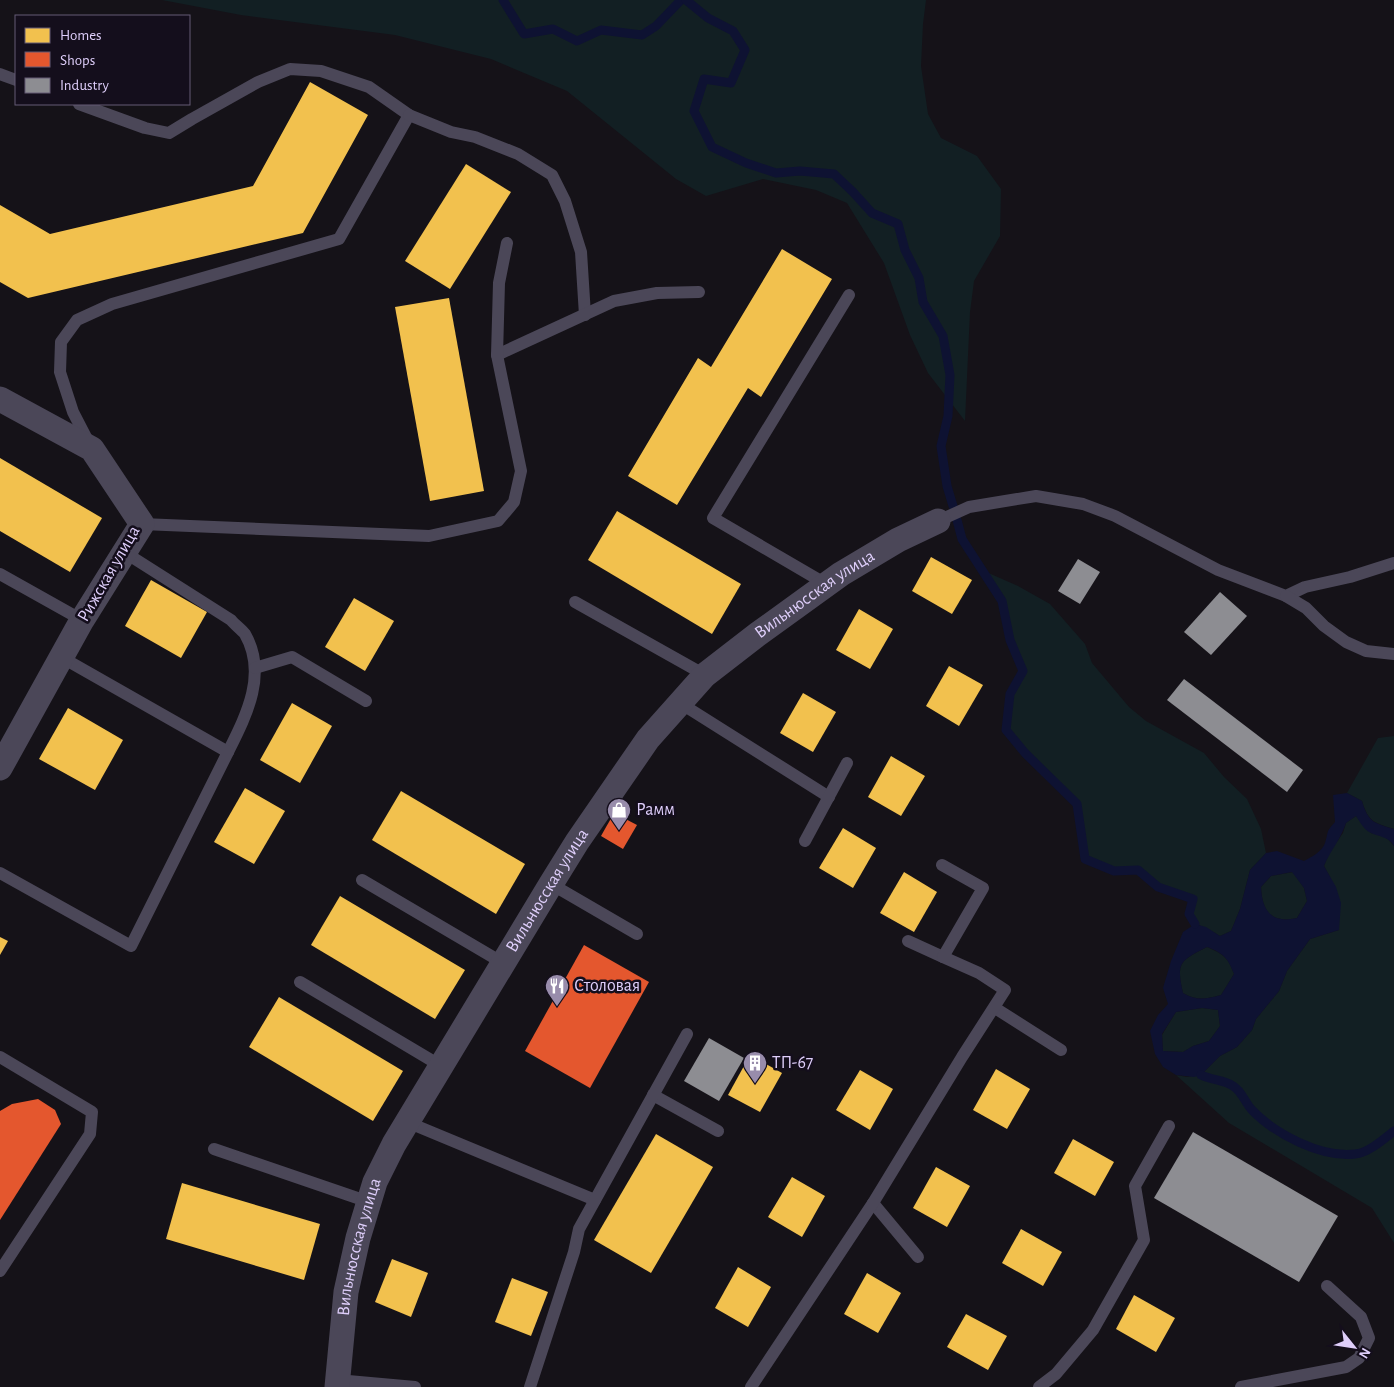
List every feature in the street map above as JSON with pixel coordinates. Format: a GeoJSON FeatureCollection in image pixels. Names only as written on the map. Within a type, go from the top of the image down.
{"type":"FeatureCollection","features":[{"type":"Feature","properties":{"kind":"street","name":"Рижская улица"},"geometry":{"type":"LineString","coordinates":[[0,399],[92,449],[142,524],[82,620],[0,768]]}},
{"type":"Feature","properties":{"kind":"street","name":"Вильнюсская улица"},"geometry":{"type":"LineString","coordinates":[[337,1384],[346,1292],[358,1238],[376,1182],[394,1144],[576,842],[648,739],[705,675],[841,574],[898,540],[938,521]]}},
{"type":"Feature","properties":{"kind":"lane"},"geometry":{"type":"LineString","coordinates":[[82,105],[145,128],[169,134],[258,82],[290,69],[321,72],[369,87],[409,115],[450,132],[475,137],[518,154],[552,175],[565,201],[580,252],[585,315]]}},
{"type":"Feature","properties":{"kind":"lane"},"geometry":{"type":"LineString","coordinates":[[0,74],[15,80]]}},
{"type":"Feature","properties":{"kind":"lane"},"geometry":{"type":"LineString","coordinates":[[92,449],[73,412],[60,372],[61,342],[77,320],[112,304],[340,239],[409,115]]}},
{"type":"Feature","properties":{"kind":"lane"},"geometry":{"type":"LineString","coordinates":[[142,524],[429,536],[498,521],[514,502],[521,471],[497,355],[499,283],[507,243]]}},
{"type":"Feature","properties":{"kind":"lane"},"geometry":{"type":"LineString","coordinates":[[497,355],[614,301],[657,293],[699,292]]}},
{"type":"Feature","properties":{"kind":"lane"},"geometry":{"type":"LineString","coordinates":[[826,584],[713,518],[849,295]]}},
{"type":"Feature","properties":{"kind":"lane"},"geometry":{"type":"LineString","coordinates":[[938,521],[969,507],[1036,496],[1083,504],[1115,516],[1218,570],[1286,596],[1306,608],[1324,626],[1346,642],[1366,651],[1394,654]]}},
{"type":"Feature","properties":{"kind":"lane"},"geometry":{"type":"LineString","coordinates":[[0,872],[132,946],[245,717],[253,691],[255,668],[252,650],[244,633],[231,620],[124,552]]}},
{"type":"Feature","properties":{"kind":"lane"},"geometry":{"type":"LineString","coordinates":[[1286,596],[1305,587],[1350,577],[1394,562]]}},
{"type":"Feature","properties":{"kind":"lane"},"geometry":{"type":"LineString","coordinates":[[0,574],[82,620]]}},
{"type":"Feature","properties":{"kind":"lane"},"geometry":{"type":"LineString","coordinates":[[575,602],[705,675]]}},
{"type":"Feature","properties":{"kind":"lane"},"geometry":{"type":"LineString","coordinates":[[61,657],[228,752]]}},
{"type":"Feature","properties":{"kind":"lane"},"geometry":{"type":"LineString","coordinates":[[255,668],[292,657],[366,701]]}},
{"type":"Feature","properties":{"kind":"lane"},"geometry":{"type":"LineString","coordinates":[[680,703],[829,797]]}},
{"type":"Feature","properties":{"kind":"lane"},"geometry":{"type":"LineString","coordinates":[[805,841],[847,763]]}},
{"type":"Feature","properties":{"kind":"lane"},"geometry":{"type":"LineString","coordinates":[[942,865],[983,888],[943,957]]}},
{"type":"Feature","properties":{"kind":"lane"},"geometry":{"type":"LineString","coordinates":[[362,880],[503,963]]}},
{"type":"Feature","properties":{"kind":"lane"},"geometry":{"type":"LineString","coordinates":[[550,884],[637,934]]}},
{"type":"Feature","properties":{"kind":"lane"},"geometry":{"type":"LineString","coordinates":[[751,1387],[873,1203],[1005,990],[979,973],[908,941]]}},
{"type":"Feature","properties":{"kind":"lane"},"geometry":{"type":"LineString","coordinates":[[300,982],[441,1066]]}},
{"type":"Feature","properties":{"kind":"lane"},"geometry":{"type":"LineString","coordinates":[[995,1008],[1061,1050]]}},
{"type":"Feature","properties":{"kind":"lane"},"geometry":{"type":"LineString","coordinates":[[530,1387],[574,1252],[579,1229],[687,1034]]}},
{"type":"Feature","properties":{"kind":"lane"},"geometry":{"type":"LineString","coordinates":[[0,1058],[92,1112],[90,1134],[0,1271]]}},
{"type":"Feature","properties":{"kind":"lane"},"geometry":{"type":"LineString","coordinates":[[653,1095],[718,1131]]}},
{"type":"Feature","properties":{"kind":"lane"},"geometry":{"type":"LineString","coordinates":[[407,1122],[595,1200]]}},
{"type":"Feature","properties":{"kind":"lane"},"geometry":{"type":"LineString","coordinates":[[1039,1387],[1056,1374],[1093,1330],[1144,1240],[1134,1186],[1169,1126]]}},
{"type":"Feature","properties":{"kind":"lane"},"geometry":{"type":"LineString","coordinates":[[214,1149],[369,1202]]}},
{"type":"Feature","properties":{"kind":"lane"},"geometry":{"type":"LineString","coordinates":[[873,1203],[918,1257]]}},
{"type":"Feature","properties":{"kind":"lane"},"geometry":{"type":"LineString","coordinates":[[1241,1387],[1346,1367],[1359,1358],[1369,1338],[1361,1316],[1327,1286]]}},
{"type":"Feature","properties":{"kind":"lane"},"geometry":{"type":"LineString","coordinates":[[1050,1387],[1056,1374]]}},
{"type":"Feature","properties":{"kind":"lane"},"geometry":{"type":"LineString","coordinates":[[337,1384],[415,1387]]}},
{"type":"Feature","properties":{"kind":"shaded area"},"geometry":{"type":"Polygon","coordinates":[[[162,0],[926,0],[921,66],[928,114],[941,138],[977,156],[1001,189],[1000,236],[974,281],[970,312],[965,421],[928,373],[910,335],[884,263],[847,203],[816,190],[763,179],[706,196],[676,179],[567,91],[491,59],[395,35],[241,15],[162,0]]]}},
{"type":"Feature","properties":{"kind":"shaded area"},"geometry":{"type":"Polygon","coordinates":[[[984,571],[1018,586],[1050,604],[1085,644],[1092,663],[1129,707],[1146,721],[1204,753],[1224,777],[1247,799],[1261,829],[1266,853],[1250,870],[1240,909],[1231,931],[1220,936],[1199,925],[1189,914],[1193,899],[1158,887],[1138,870],[1114,871],[1085,859],[1077,804],[1025,753],[1006,730],[1010,694],[1023,671],[1010,640],[1002,601],[984,571]]]}},
{"type":"Feature","properties":{"kind":"shaded area"},"geometry":{"type":"Polygon","coordinates":[[[1394,736],[1394,829],[1373,821],[1364,808],[1362,801],[1347,793],[1378,738],[1394,736]]]}},
{"type":"Feature","properties":{"kind":"shaded area"},"geometry":{"type":"Polygon","coordinates":[[[1347,793],[1362,801],[1369,818],[1381,825],[1394,829],[1394,846],[1386,838],[1367,830],[1356,816],[1346,823],[1324,866],[1336,887],[1341,903],[1339,930],[1310,939],[1287,971],[1279,991],[1256,1019],[1252,1030],[1237,1047],[1220,1056],[1201,1075],[1194,1077],[1176,1075],[1163,1067],[1155,1054],[1150,1031],[1158,1015],[1168,1004],[1163,988],[1171,961],[1183,932],[1195,924],[1206,927],[1220,936],[1231,931],[1240,909],[1250,870],[1266,853],[1277,851],[1304,861],[1319,852],[1324,846],[1328,830],[1335,822],[1333,795],[1347,793]],[[1292,872],[1271,876],[1261,887],[1263,902],[1274,917],[1281,919],[1297,918],[1307,901],[1304,888],[1292,872]],[[1207,947],[1191,956],[1182,964],[1180,969],[1183,993],[1201,998],[1221,995],[1234,974],[1230,964],[1217,951],[1207,947]],[[1202,1008],[1176,1012],[1162,1034],[1163,1051],[1183,1052],[1193,1046],[1209,1041],[1220,1026],[1218,1010],[1202,1008]]]}},
{"type":"Feature","properties":{"kind":"shaded area"},"geometry":{"type":"Polygon","coordinates":[[[1356,816],[1371,833],[1386,837],[1394,846],[1394,1243],[1372,1208],[1229,1123],[1176,1075],[1187,1077],[1201,1075],[1220,1056],[1237,1047],[1252,1030],[1256,1019],[1279,991],[1287,971],[1310,939],[1339,930],[1330,877],[1324,866],[1329,853],[1343,833],[1346,823],[1356,816]]]}},
{"type":"Feature","properties":{"kind":"shaded area"},"geometry":{"type":"Polygon","coordinates":[[[1293,872],[1304,888],[1307,901],[1297,918],[1281,919],[1274,917],[1263,903],[1261,887],[1271,876],[1293,872]]]}},
{"type":"Feature","properties":{"kind":"shaded area"},"geometry":{"type":"Polygon","coordinates":[[[1207,947],[1224,957],[1230,964],[1234,974],[1221,995],[1206,998],[1192,997],[1183,993],[1180,969],[1186,960],[1207,947]]]}},
{"type":"Feature","properties":{"kind":"shaded area"},"geometry":{"type":"Polygon","coordinates":[[[1202,1008],[1218,1010],[1220,1026],[1209,1041],[1193,1046],[1183,1052],[1163,1051],[1162,1035],[1176,1012],[1202,1008]]]}},
{"type":"Feature","properties":{"kind":"building: Homes"},"geometry":{"type":"Polygon","coordinates":[[[310,82],[368,115],[303,233],[28,298],[0,282],[0,205],[50,234],[253,186],[310,82]]]}},
{"type":"Feature","properties":{"kind":"building: Homes"},"geometry":{"type":"Polygon","coordinates":[[[466,164],[511,192],[450,289],[405,261],[466,164]]]}},
{"type":"Feature","properties":{"kind":"building: Homes"},"geometry":{"type":"Polygon","coordinates":[[[782,249],[832,279],[761,397],[748,388],[677,505],[628,476],[698,358],[711,367],[782,249]]]}},
{"type":"Feature","properties":{"kind":"building: Homes"},"geometry":{"type":"Polygon","coordinates":[[[449,298],[484,491],[430,501],[395,307],[449,298]]]}},
{"type":"Feature","properties":{"kind":"building: Homes"},"geometry":{"type":"Polygon","coordinates":[[[0,458],[102,518],[70,572],[0,531],[0,458]]]}},
{"type":"Feature","properties":{"kind":"building: Homes"},"geometry":{"type":"Polygon","coordinates":[[[617,511],[741,584],[712,634],[588,560],[617,511]]]}},
{"type":"Feature","properties":{"kind":"building: Homes"},"geometry":{"type":"Polygon","coordinates":[[[931,557],[972,580],[952,614],[912,591],[931,557]]]}},
{"type":"Feature","properties":{"kind":"building: Homes"},"geometry":{"type":"Polygon","coordinates":[[[151,580],[207,612],[181,658],[125,626],[151,580]]]}},
{"type":"Feature","properties":{"kind":"building: Homes"},"geometry":{"type":"Polygon","coordinates":[[[354,598],[394,621],[365,671],[325,647],[354,598]]]}},
{"type":"Feature","properties":{"kind":"building: Homes"},"geometry":{"type":"Polygon","coordinates":[[[859,609],[893,629],[870,669],[836,650],[859,609]]]}},
{"type":"Feature","properties":{"kind":"building: Homes"},"geometry":{"type":"Polygon","coordinates":[[[949,666],[983,685],[959,726],[926,706],[949,666]]]}},
{"type":"Feature","properties":{"kind":"building: Homes"},"geometry":{"type":"Polygon","coordinates":[[[803,693],[836,712],[813,752],[780,733],[803,693]]]}},
{"type":"Feature","properties":{"kind":"building: Homes"},"geometry":{"type":"Polygon","coordinates":[[[292,703],[332,726],[300,783],[260,760],[292,703]]]}},
{"type":"Feature","properties":{"kind":"building: Homes"},"geometry":{"type":"Polygon","coordinates":[[[68,708],[123,740],[95,790],[39,759],[68,708]]]}},
{"type":"Feature","properties":{"kind":"building: Homes"},"geometry":{"type":"Polygon","coordinates":[[[891,756],[925,776],[901,816],[868,797],[891,756]]]}},
{"type":"Feature","properties":{"kind":"building: Homes"},"geometry":{"type":"Polygon","coordinates":[[[245,788],[285,811],[254,864],[214,842],[245,788]]]}},
{"type":"Feature","properties":{"kind":"building: Homes"},"geometry":{"type":"Polygon","coordinates":[[[401,791],[525,864],[496,914],[372,840],[401,791]]]}},
{"type":"Feature","properties":{"kind":"building: Homes"},"geometry":{"type":"Polygon","coordinates":[[[843,828],[876,848],[853,888],[819,868],[843,828]]]}},
{"type":"Feature","properties":{"kind":"building: Homes"},"geometry":{"type":"Polygon","coordinates":[[[904,872],[937,892],[914,932],[880,913],[904,872]]]}},
{"type":"Feature","properties":{"kind":"building: Homes"},"geometry":{"type":"Polygon","coordinates":[[[340,896],[465,970],[435,1019],[311,945],[340,896]]]}},
{"type":"Feature","properties":{"kind":"building: Homes"},"geometry":{"type":"Polygon","coordinates":[[[0,937],[8,941],[0,955],[0,937]]]}},
{"type":"Feature","properties":{"kind":"building: Homes"},"geometry":{"type":"Polygon","coordinates":[[[279,997],[403,1071],[373,1121],[249,1047],[279,997]]]}},
{"type":"Feature","properties":{"kind":"building: Homes","name":"ТП-67"},"geometry":{"type":"Polygon","coordinates":[[[750,1055],[782,1073],[760,1112],[728,1095],[750,1055]]]}},
{"type":"Feature","properties":{"kind":"building: Homes"},"geometry":{"type":"Polygon","coordinates":[[[996,1069],[1030,1089],[1007,1129],[973,1110],[996,1069]]]}},
{"type":"Feature","properties":{"kind":"building: Homes"},"geometry":{"type":"Polygon","coordinates":[[[860,1070],[893,1089],[870,1130],[836,1110],[860,1070]]]}},
{"type":"Feature","properties":{"kind":"building: Homes"},"geometry":{"type":"Polygon","coordinates":[[[656,1134],[713,1167],[651,1273],[594,1240],[656,1134]]]}},
{"type":"Feature","properties":{"kind":"building: Homes"},"geometry":{"type":"Polygon","coordinates":[[[1073,1139],[1114,1162],[1095,1196],[1054,1173],[1073,1139]]]}},
{"type":"Feature","properties":{"kind":"building: Homes"},"geometry":{"type":"Polygon","coordinates":[[[936,1167],[970,1186],[947,1227],[913,1208],[936,1167]]]}},
{"type":"Feature","properties":{"kind":"building: Homes"},"geometry":{"type":"Polygon","coordinates":[[[792,1177],[825,1196],[802,1237],[768,1217],[792,1177]]]}},
{"type":"Feature","properties":{"kind":"building: Homes"},"geometry":{"type":"Polygon","coordinates":[[[182,1183],[320,1224],[304,1280],[166,1239],[182,1183]]]}},
{"type":"Feature","properties":{"kind":"building: Homes"},"geometry":{"type":"Polygon","coordinates":[[[1021,1229],[1062,1252],[1043,1286],[1002,1263],[1021,1229]]]}},
{"type":"Feature","properties":{"kind":"building: Homes"},"geometry":{"type":"Polygon","coordinates":[[[392,1259],[428,1273],[411,1317],[375,1302],[392,1259]]]}},
{"type":"Feature","properties":{"kind":"building: Homes"},"geometry":{"type":"Polygon","coordinates":[[[738,1267],[771,1287],[748,1327],[715,1308],[738,1267]]]}},
{"type":"Feature","properties":{"kind":"building: Homes"},"geometry":{"type":"Polygon","coordinates":[[[867,1273],[901,1293],[878,1333],[844,1314],[867,1273]]]}},
{"type":"Feature","properties":{"kind":"building: Homes"},"geometry":{"type":"Polygon","coordinates":[[[512,1278],[548,1292],[531,1336],[495,1322],[512,1278]]]}},
{"type":"Feature","properties":{"kind":"building: Homes"},"geometry":{"type":"Polygon","coordinates":[[[1134,1295],[1175,1318],[1156,1352],[1116,1329],[1134,1295]]]}},
{"type":"Feature","properties":{"kind":"building: Homes"},"geometry":{"type":"Polygon","coordinates":[[[966,1314],[1007,1336],[988,1370],[947,1347],[966,1314]]]}},
{"type":"Feature","properties":{"kind":"building: Shops","name":"Рамм"},"geometry":{"type":"Polygon","coordinates":[[[614,813],[637,825],[623,849],[601,836],[614,813]]]}},
{"type":"Feature","properties":{"kind":"building: Shops"},"geometry":{"type":"Polygon","coordinates":[[[584,945],[649,982],[590,1088],[525,1051],[584,945]]]}},
{"type":"Feature","properties":{"kind":"building: Shops"},"geometry":{"type":"Polygon","coordinates":[[[38,1099],[55,1110],[61,1124],[0,1220],[0,1111],[12,1104],[38,1099]]]}},
{"type":"Feature","properties":{"kind":"building: Industry"},"geometry":{"type":"Polygon","coordinates":[[[1078,559],[1100,572],[1080,604],[1058,591],[1078,559]]]}},
{"type":"Feature","properties":{"kind":"building: Industry"},"geometry":{"type":"Polygon","coordinates":[[[1220,592],[1247,616],[1211,655],[1184,632],[1220,592]]]}},
{"type":"Feature","properties":{"kind":"building: Industry"},"geometry":{"type":"Polygon","coordinates":[[[1184,679],[1303,770],[1287,792],[1167,700],[1184,679]]]}},
{"type":"Feature","properties":{"kind":"building: Industry"},"geometry":{"type":"Polygon","coordinates":[[[709,1038],[744,1058],[719,1101],[684,1081],[709,1038]]]}},
{"type":"Feature","properties":{"kind":"building: Industry"},"geometry":{"type":"Polygon","coordinates":[[[1193,1132],[1338,1216],[1299,1282],[1154,1198],[1193,1132]]]}},
{"type":"Feature","properties":{"kind":"waterway"},"geometry":{"type":"LineString","coordinates":[[503,0],[524,34],[553,29],[577,41],[601,30],[642,35],[656,26],[681,0]]}},
{"type":"Feature","properties":{"kind":"waterway"},"geometry":{"type":"LineString","coordinates":[[686,0],[708,18],[733,31],[745,50],[731,83],[704,79],[694,111],[712,147],[746,163],[776,173],[800,171],[834,174],[872,213],[898,224],[905,250],[919,278],[923,302],[943,336],[950,375],[948,416],[941,446],[947,486],[953,506]]}},
{"type":"Feature","properties":{"kind":"waterway"},"geometry":{"type":"LineString","coordinates":[[957,520],[962,539],[1002,601],[1010,640],[1023,671],[1010,694],[1006,730],[1025,753],[1077,804],[1085,859],[1114,871],[1138,870],[1158,887],[1193,899],[1189,914],[1195,924]]}},
{"type":"Feature","properties":{"kind":"waterway"},"geometry":{"type":"LineString","coordinates":[[1201,1075],[1226,1082],[1233,1086],[1239,1091],[1252,1110],[1273,1128],[1314,1148],[1342,1154],[1360,1153],[1376,1145],[1394,1131]]}},
{"type":"Feature","properties":{"kind":"place","name":"Рамм"},"geometry":{"type":"Point","coordinates":[619,831]}},
{"type":"Feature","properties":{"kind":"place","name":"Столовая"},"geometry":{"type":"Point","coordinates":[557,1007]}},
{"type":"Feature","properties":{"kind":"place","name":"ТП-67"},"geometry":{"type":"Point","coordinates":[755,1084]}}]}
